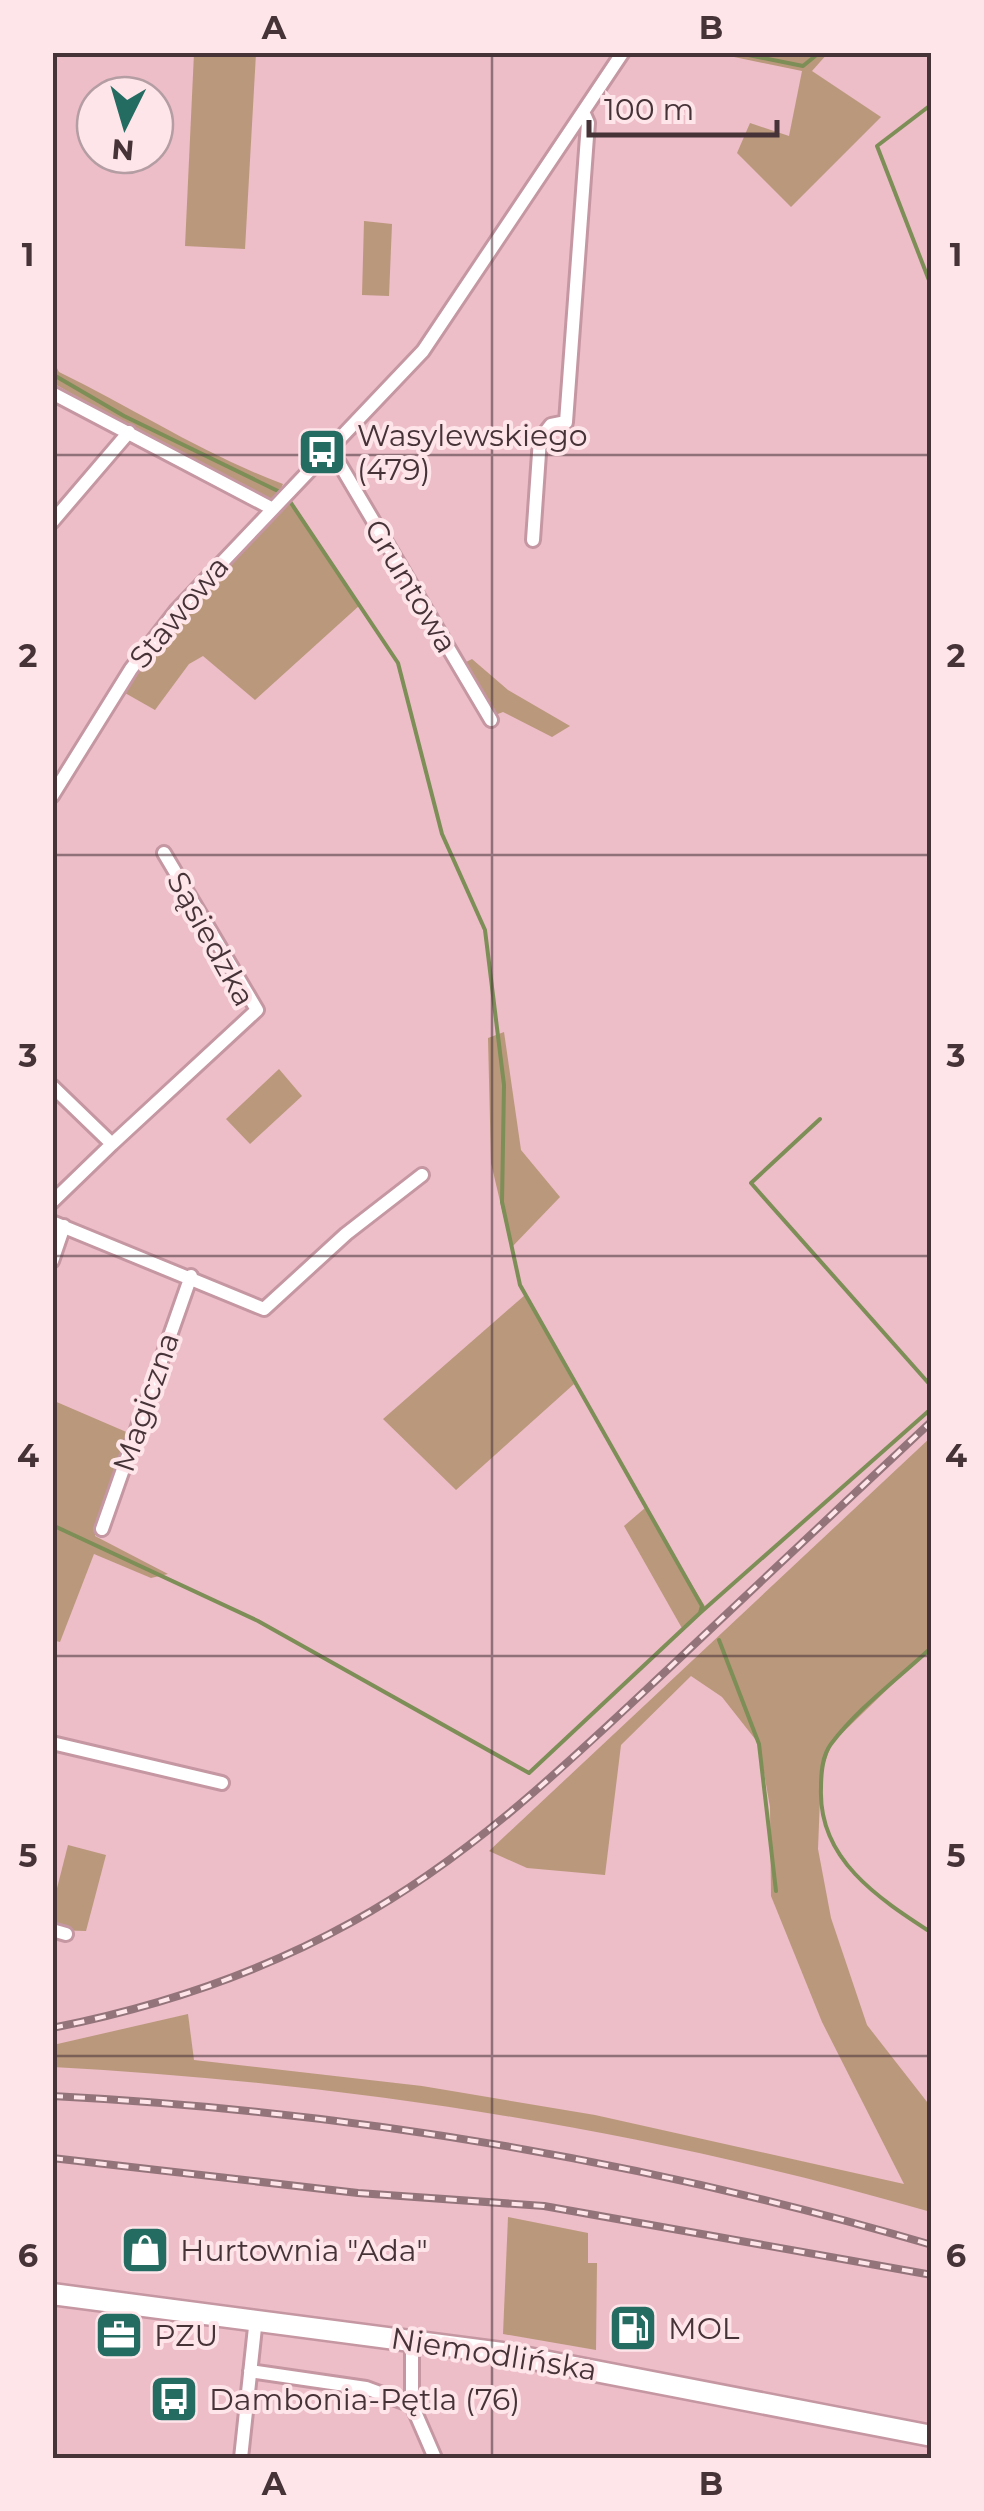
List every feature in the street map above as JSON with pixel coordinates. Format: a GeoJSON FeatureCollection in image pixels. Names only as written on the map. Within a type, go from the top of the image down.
{"type":"FeatureCollection","features":[{"type":"Feature","properties":{"kind":"main road","name":"Niemodlińska"},"geometry":{"type":"LineString","coordinates":[[52,2294],[412,2340],[754,2400],[932,2436]]}},
{"type":"Feature","properties":{"kind":"street","name":"Stawowa"},"geometry":{"type":"LineString","coordinates":[[52,796],[131,669],[176,611],[422,352],[623,52]]}},
{"type":"Feature","properties":{"kind":"street"},"geometry":{"type":"LineString","coordinates":[[533,540],[540,439],[551,425],[566,422],[588,123],[584,114]]}},
{"type":"Feature","properties":{"kind":"street"},"geometry":{"type":"LineString","coordinates":[[52,394],[272,508]]}},
{"type":"Feature","properties":{"kind":"street"},"geometry":{"type":"LineString","coordinates":[[52,522],[129,432]]}},
{"type":"Feature","properties":{"kind":"street","name":"Gruntowa"},"geometry":{"type":"LineString","coordinates":[[332,451],[492,720]]}},
{"type":"Feature","properties":{"kind":"street","name":"Sąsiedzka"},"geometry":{"type":"LineString","coordinates":[[52,1202],[257,1010],[164,853]]}},
{"type":"Feature","properties":{"kind":"street"},"geometry":{"type":"LineString","coordinates":[[52,1086],[112,1144]]}},
{"type":"Feature","properties":{"kind":"street"},"geometry":{"type":"LineString","coordinates":[[52,1261],[58,1224],[264,1309],[346,1234],[422,1176]]}},
{"type":"Feature","properties":{"kind":"street","name":"Magiczna"},"geometry":{"type":"LineString","coordinates":[[102,1529],[191,1276]]}},
{"type":"Feature","properties":{"kind":"street"},"geometry":{"type":"LineString","coordinates":[[52,1743],[222,1783]]}},
{"type":"Feature","properties":{"kind":"street"},"geometry":{"type":"LineString","coordinates":[[241,2458],[256,2318]]}},
{"type":"Feature","properties":{"kind":"street"},"geometry":{"type":"LineString","coordinates":[[412,2340],[412,2405],[435,2458]]}},
{"type":"Feature","properties":{"kind":"street"},"geometry":{"type":"LineString","coordinates":[[250,2371],[366,2388],[412,2405]]}},
{"type":"Feature","properties":{"kind":"shaded area"},"geometry":{"type":"Polygon","coordinates":[[[194,53],[256,53],[245,249],[185,246],[194,53]]]}},
{"type":"Feature","properties":{"kind":"shaded area"},"geometry":{"type":"Polygon","coordinates":[[[715,53],[828,53],[812,71],[881,117],[791,207],[737,153],[750,123],[789,136],[802,71],[715,53]]]}},
{"type":"Feature","properties":{"kind":"shaded area"},"geometry":{"type":"Polygon","coordinates":[[[364,221],[392,224],[389,296],[362,295],[364,221]]]}},
{"type":"Feature","properties":{"kind":"shaded area"},"geometry":{"type":"Polygon","coordinates":[[[52,359],[59,372],[197,445],[283,484],[272,508],[292,502],[360,605],[255,700],[203,656],[189,664],[155,710],[118,689],[271,508],[53,383],[52,359]]]}},
{"type":"Feature","properties":{"kind":"shaded area"},"geometry":{"type":"Polygon","coordinates":[[[472,659],[508,690],[570,726],[552,737],[503,712],[490,717],[458,666],[472,659]]]}},
{"type":"Feature","properties":{"kind":"shaded area"},"geometry":{"type":"Polygon","coordinates":[[[504,1032],[521,1150],[560,1197],[511,1248],[491,1163],[488,1038],[504,1032]]]}},
{"type":"Feature","properties":{"kind":"shaded area"},"geometry":{"type":"Polygon","coordinates":[[[279,1069],[302,1096],[250,1144],[226,1119],[279,1069]]]}},
{"type":"Feature","properties":{"kind":"shaded area"},"geometry":{"type":"Polygon","coordinates":[[[525,1295],[574,1384],[456,1490],[383,1419],[525,1295]]]}},
{"type":"Feature","properties":{"kind":"shaded area"},"geometry":{"type":"Polygon","coordinates":[[[52,1400],[131,1434],[95,1536],[168,1574],[151,1578],[94,1554],[60,1642],[52,1640],[52,1400]]]}},
{"type":"Feature","properties":{"kind":"shaded area"},"geometry":{"type":"Polygon","coordinates":[[[931,1437],[931,1647],[832,1743],[821,1773],[818,1849],[831,1918],[867,2025],[931,2107],[931,2212],[715,2157],[496,2114],[275,2085],[53,2067],[53,2045],[188,2014],[194,2060],[422,2086],[595,2115],[904,2184],[822,2022],[771,1896],[770,1807],[759,1744],[722,1697],[691,1676],[621,1745],[605,1875],[527,1868],[489,1851],[931,1437]]]}},
{"type":"Feature","properties":{"kind":"shaded area"},"geometry":{"type":"Polygon","coordinates":[[[645,1508],[706,1608],[683,1630],[624,1526],[645,1508]]]}},
{"type":"Feature","properties":{"kind":"shaded area"},"geometry":{"type":"Polygon","coordinates":[[[68,1845],[106,1855],[86,1931],[53,1930],[53,1904],[68,1845]]]}},
{"type":"Feature","properties":{"kind":"shaded area"},"geometry":{"type":"Polygon","coordinates":[[[508,2217],[588,2233],[588,2263],[597,2263],[596,2350],[503,2334],[508,2217]]]}},
{"type":"Feature","properties":{"kind":"waterway"},"geometry":{"type":"LineString","coordinates":[[734,52],[803,66],[820,52]]}},
{"type":"Feature","properties":{"kind":"waterway"},"geometry":{"type":"LineString","coordinates":[[932,104],[877,146],[932,288]]}},
{"type":"Feature","properties":{"kind":"waterway"},"geometry":{"type":"LineString","coordinates":[[52,374],[124,416],[282,493]]}},
{"type":"Feature","properties":{"kind":"waterway"},"geometry":{"type":"LineString","coordinates":[[52,1525],[258,1621],[529,1773],[700,1613],[702,1606],[520,1285],[502,1202],[504,1085],[485,930],[442,834],[398,663],[289,500]]}},
{"type":"Feature","properties":{"kind":"waterway"},"geometry":{"type":"LineString","coordinates":[[820,1119],[751,1183],[932,1387]]}},
{"type":"Feature","properties":{"kind":"waterway"},"geometry":{"type":"LineString","coordinates":[[700,1613],[932,1408]]}},
{"type":"Feature","properties":{"kind":"waterway"},"geometry":{"type":"LineString","coordinates":[[719,1640],[759,1744],[776,1891]]}},
{"type":"Feature","properties":{"kind":"waterway"},"geometry":{"type":"LineString","coordinates":[[932,1647],[866,1706],[831,1744],[824,1759],[821,1788],[829,1836],[841,1856],[872,1890],[932,1933]]}},
{"type":"Feature","properties":{"kind":"railway"},"geometry":{"type":"LineString","coordinates":[[52,2028],[169,1999],[244,1973],[352,1922],[437,1868],[555,1774],[932,1421]]}},
{"type":"Feature","properties":{"kind":"railway"},"geometry":{"type":"LineString","coordinates":[[52,2096],[275,2114],[496,2145],[716,2188],[932,2245]]}},
{"type":"Feature","properties":{"kind":"railway"},"geometry":{"type":"LineString","coordinates":[[52,2158],[358,2193],[544,2206],[932,2275]]}},
{"type":"Feature","properties":{"kind":"place","name":"Wasylewskiego (479)"},"geometry":{"type":"Point","coordinates":[322,452]}},
{"type":"Feature","properties":{"kind":"place","name":"Hurtownia \"Ada\""},"geometry":{"type":"Point","coordinates":[145,2250]}},
{"type":"Feature","properties":{"kind":"place","name":"MOL"},"geometry":{"type":"Point","coordinates":[633,2328]}},
{"type":"Feature","properties":{"kind":"place","name":"PZU"},"geometry":{"type":"Point","coordinates":[119,2335]}},
{"type":"Feature","properties":{"kind":"place","name":"Dambonia-Pętla (76)"},"geometry":{"type":"Point","coordinates":[174,2399]}}]}
